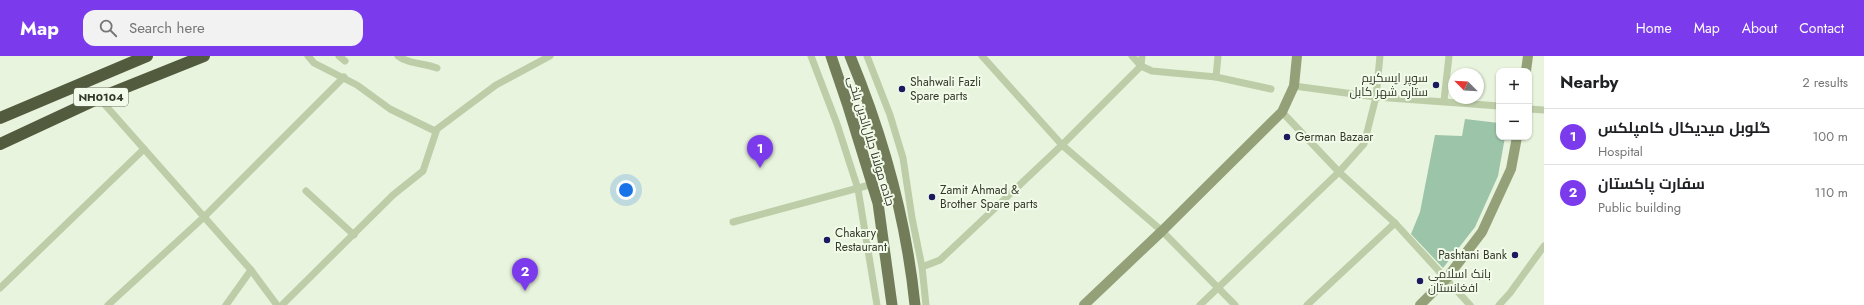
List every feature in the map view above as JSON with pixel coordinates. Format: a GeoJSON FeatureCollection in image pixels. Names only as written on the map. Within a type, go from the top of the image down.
{"type":"FeatureCollection","features":[{"type":"Feature","properties":{"kind":"highway","name":"NH0104"},"geometry":{"type":"LineString","coordinates":[[0,118],[148,56]]}},
{"type":"Feature","properties":{"kind":"highway","name":"NH0104"},"geometry":{"type":"LineString","coordinates":[[0,144],[99,98],[204,56]]}},
{"type":"Feature","properties":{"kind":"main road","name":"جاده مولانا جلال‌الدین بلخی"},"geometry":{"type":"LineString","coordinates":[[831,56],[878,203],[892,305]]}},
{"type":"Feature","properties":{"kind":"main road","name":"جاده مولانا جلال‌الدین بلخی"},"geometry":{"type":"LineString","coordinates":[[850,56],[864,89],[886,155],[901,210],[915,305]]}},
{"type":"Feature","properties":{"kind":"main road"},"geometry":{"type":"LineString","coordinates":[[1084,305],[1162,232],[1282,112],[1294,86],[1297,56]]}},
{"type":"Feature","properties":{"kind":"main road"},"geometry":{"type":"LineString","coordinates":[[1526,68],[1528,56]]}},
{"type":"Feature","properties":{"kind":"main road"},"geometry":{"type":"LineString","coordinates":[[1420,305],[1446,279],[1482,232],[1511,169],[1516,140]]}},
{"type":"Feature","properties":{"kind":"street"},"geometry":{"type":"LineString","coordinates":[[308,56],[314,63],[344,78],[390,109],[435,131]]}},
{"type":"Feature","properties":{"kind":"street"},"geometry":{"type":"LineString","coordinates":[[339,56],[345,61]]}},
{"type":"Feature","properties":{"kind":"street"},"geometry":{"type":"LineString","coordinates":[[398,56],[408,62],[425,63],[436,68]]}},
{"type":"Feature","properties":{"kind":"street"},"geometry":{"type":"LineString","coordinates":[[282,305],[405,184],[423,171],[435,131],[496,85],[550,56]]}},
{"type":"Feature","properties":{"kind":"street"},"geometry":{"type":"LineString","coordinates":[[811,56],[837,124],[858,188],[877,305]]}},
{"type":"Feature","properties":{"kind":"street"},"geometry":{"type":"LineString","coordinates":[[867,56],[890,115],[903,158],[912,218],[922,267],[926,305]]}},
{"type":"Feature","properties":{"kind":"street"},"geometry":{"type":"LineString","coordinates":[[982,56],[1062,145],[1162,232],[1236,305]]}},
{"type":"Feature","properties":{"kind":"street"},"geometry":{"type":"LineString","coordinates":[[1132,56],[1140,66],[1158,73],[1216,77],[1271,89]]}},
{"type":"Feature","properties":{"kind":"street"},"geometry":{"type":"LineString","coordinates":[[922,267],[940,260],[1062,145],[1140,66],[1142,56]]}},
{"type":"Feature","properties":{"kind":"street"},"geometry":{"type":"LineString","coordinates":[[1216,77],[1218,56]]}},
{"type":"Feature","properties":{"kind":"street"},"geometry":{"type":"LineString","coordinates":[[1200,305],[1339,172],[1364,144],[1376,97],[1380,56]]}},
{"type":"Feature","properties":{"kind":"street"},"geometry":{"type":"LineString","coordinates":[[1444,101],[1449,56]]}},
{"type":"Feature","properties":{"kind":"street"},"geometry":{"type":"LineString","coordinates":[[108,305],[204,217],[344,78]]}},
{"type":"Feature","properties":{"kind":"street"},"geometry":{"type":"LineString","coordinates":[[1294,86],[1376,97],[1496,106]]}},
{"type":"Feature","properties":{"kind":"street"},"geometry":{"type":"LineString","coordinates":[[99,98],[251,270],[277,305]]}},
{"type":"Feature","properties":{"kind":"street"},"geometry":{"type":"LineString","coordinates":[[1532,109],[1544,110]]}},
{"type":"Feature","properties":{"kind":"street"},"geometry":{"type":"LineString","coordinates":[[1282,112],[1339,172],[1395,223],[1470,305]]}},
{"type":"Feature","properties":{"kind":"street"},"geometry":{"type":"LineString","coordinates":[[0,288],[144,149]]}},
{"type":"Feature","properties":{"kind":"street"},"geometry":{"type":"LineString","coordinates":[[733,222],[873,184]]}},
{"type":"Feature","properties":{"kind":"street"},"geometry":{"type":"LineString","coordinates":[[306,191],[354,235]]}},
{"type":"Feature","properties":{"kind":"street"},"geometry":{"type":"LineString","coordinates":[[1307,305],[1395,223]]}},
{"type":"Feature","properties":{"kind":"street"},"geometry":{"type":"LineString","coordinates":[[1499,305],[1510,293],[1544,246]]}},
{"type":"Feature","properties":{"kind":"street"},"geometry":{"type":"LineString","coordinates":[[226,305],[251,270]]}},
{"type":"Feature","properties":{"kind":"green space"},"geometry":{"type":"Polygon","coordinates":[[[1465,119],[1496,123],[1496,140],[1504,140],[1498,176],[1475,227],[1443,268],[1411,234],[1420,212],[1435,135],[1462,136],[1465,119]]]}},
{"type":"Feature","properties":{"kind":"place","name":"سوپر ایسکریم ستاره شهر کابل"},"geometry":{"type":"Point","coordinates":[1436,85]}},
{"type":"Feature","properties":{"kind":"place","name":"Shahwali Fazli Spare parts"},"geometry":{"type":"Point","coordinates":[902,89]}},
{"type":"Feature","properties":{"kind":"place","name":"German Bazaar"},"geometry":{"type":"Point","coordinates":[1287,137]}},
{"type":"Feature","properties":{"kind":"place","name":"گلوبل میدیکال کامپلکس"},"geometry":{"type":"Point","coordinates":[760,168]}},
{"type":"Feature","properties":{"kind":"place","name":"Zamit Ahmad & Brother Spare parts"},"geometry":{"type":"Point","coordinates":[932,197]}},
{"type":"Feature","properties":{"kind":"place","name":"Chakary Restaurant"},"geometry":{"type":"Point","coordinates":[827,240]}},
{"type":"Feature","properties":{"kind":"place","name":"Pashtani Bank"},"geometry":{"type":"Point","coordinates":[1515,255]}},
{"type":"Feature","properties":{"kind":"place","name":"بانک اسلامی افغانستان"},"geometry":{"type":"Point","coordinates":[1420,281]}},
{"type":"Feature","properties":{"kind":"place","name":"سفارت پاکستان"},"geometry":{"type":"Point","coordinates":[525,291]}}]}
